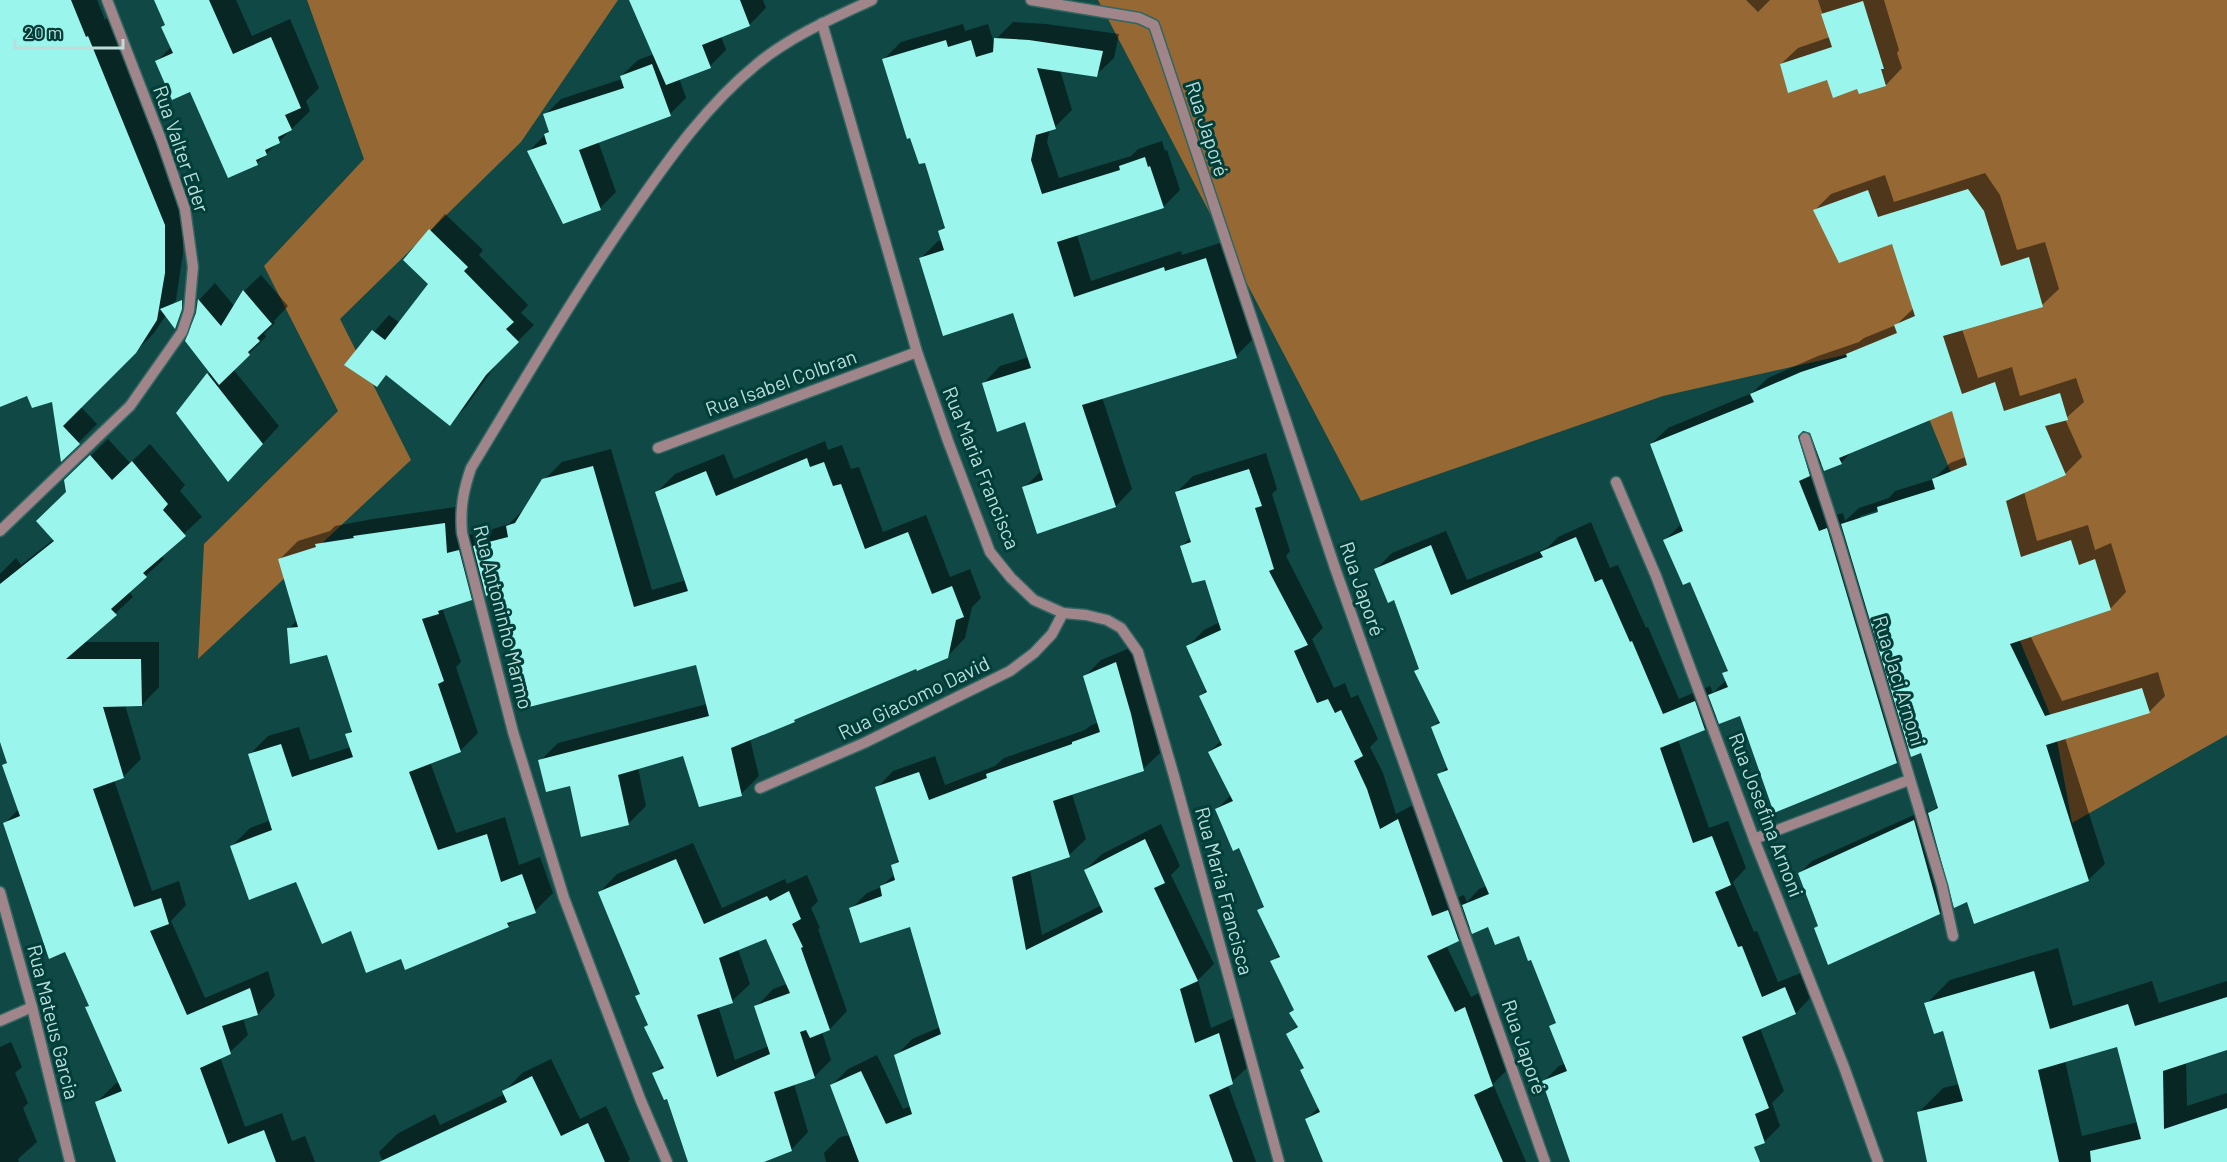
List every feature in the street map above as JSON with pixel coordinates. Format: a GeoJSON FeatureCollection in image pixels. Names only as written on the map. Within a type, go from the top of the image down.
{"type":"FeatureCollection","features":[{"type":"Feature","properties":{"kind":"street","name":"Rua Valter Eder"},"geometry":{"type":"LineString","coordinates":[[0,531],[130,406],[182,332],[189,311],[193,267],[185,209],[162,142],[107,0]]}},
{"type":"Feature","properties":{"kind":"street","name":"Rua Antoninho Marmo"},"geometry":{"type":"LineString","coordinates":[[667,1162],[641,1101],[564,898],[516,743],[462,533],[460,514],[463,493],[471,468],[597,261],[660,171],[720,97],[759,63],[822,23],[873,0]]}},
{"type":"Feature","properties":{"kind":"street","name":"Rua Japoré"},"geometry":{"type":"LineString","coordinates":[[1031,0],[1139,18],[1154,25],[1335,568],[1545,1162]]}},
{"type":"Feature","properties":{"kind":"street","name":"Rua Maria Francisca"},"geometry":{"type":"LineString","coordinates":[[822,23],[917,352],[990,552],[1011,578],[1034,600],[1063,613],[1107,620],[1121,628],[1138,652],[1279,1162]]}},
{"type":"Feature","properties":{"kind":"street","name":"Rua Isabel Colbran"},"geometry":{"type":"LineString","coordinates":[[658,448],[917,352]]}},
{"type":"Feature","properties":{"kind":"street","name":"Rua Jaci Arnoni"},"geometry":{"type":"LineString","coordinates":[[1805,438],[1838,539],[1942,886],[1953,936]]}},
{"type":"Feature","properties":{"kind":"street","name":"Rua Josefina Arnoni"},"geometry":{"type":"LineString","coordinates":[[1616,482],[1656,576],[1754,839],[1844,1067],[1878,1162]]}},
{"type":"Feature","properties":{"kind":"street","name":"Rua Giacomo David"},"geometry":{"type":"LineString","coordinates":[[760,788],[864,743],[1010,671],[1034,653],[1052,634],[1063,613]]}},
{"type":"Feature","properties":{"kind":"street"},"geometry":{"type":"LineString","coordinates":[[1754,839],[1910,780]]}},
{"type":"Feature","properties":{"kind":"street","name":"Rua Mateus Garcia"},"geometry":{"type":"LineString","coordinates":[[0,892],[32,1007],[70,1162]]}},
{"type":"Feature","properties":{"kind":"street"},"geometry":{"type":"LineString","coordinates":[[0,1021],[32,1007]]}},
{"type":"Feature","properties":{"kind":"shaded area"},"geometry":{"type":"Polygon","coordinates":[[[307,0],[618,0],[521,142],[340,319],[411,460],[198,659],[204,544],[338,411],[264,266],[364,159],[307,0]]]}},
{"type":"Feature","properties":{"kind":"shaded area"},"geometry":{"type":"Polygon","coordinates":[[[1098,0],[2227,0],[2227,735],[2072,823],[2054,724],[1898,343],[1663,396],[1361,501],[1098,0]]]}},
{"type":"Feature","properties":{"kind":"building"},"geometry":{"type":"Polygon","coordinates":[[[0,0],[71,0],[86,37],[88,36],[165,225],[165,273],[157,320],[136,353],[63,426],[80,444],[61,462],[52,402],[32,408],[27,396],[0,407],[0,0]]]}},
{"type":"Feature","properties":{"kind":"building"},"geometry":{"type":"Polygon","coordinates":[[[154,0],[209,0],[233,54],[271,37],[301,108],[285,115],[292,130],[278,137],[280,143],[265,150],[267,155],[256,160],[258,165],[228,178],[190,92],[172,100],[155,61],[173,53],[161,27],[165,25],[154,0]]]}},
{"type":"Feature","properties":{"kind":"building"},"geometry":{"type":"Polygon","coordinates":[[[629,0],[740,0],[750,26],[702,45],[711,68],[666,85],[629,0]]]}},
{"type":"Feature","properties":{"kind":"building"},"geometry":{"type":"Polygon","coordinates":[[[1863,1],[1884,69],[1881,69],[1886,86],[1859,94],[1857,89],[1833,98],[1827,80],[1788,93],[1780,64],[1832,47],[1821,14],[1863,1]]]}},
{"type":"Feature","properties":{"kind":"building"},"geometry":{"type":"Polygon","coordinates":[[[994,38],[1029,40],[1103,51],[1097,77],[1037,68],[1056,129],[1036,135],[1031,160],[1042,194],[1120,170],[1119,166],[1145,157],[1164,208],[1057,242],[1074,297],[1164,267],[1165,271],[1206,258],[1237,358],[1082,405],[1116,507],[1037,534],[1022,487],[1043,480],[1025,422],[997,432],[982,383],[1031,368],[1013,313],[943,336],[919,258],[944,250],[938,231],[945,228],[925,163],[919,164],[910,138],[907,139],[882,59],[946,40],[948,47],[971,40],[976,57],[993,52],[994,38]]]}},
{"type":"Feature","properties":{"kind":"building"},"geometry":{"type":"Polygon","coordinates":[[[652,64],[671,116],[579,150],[601,210],[563,224],[527,151],[547,144],[544,134],[549,132],[543,114],[624,88],[620,76],[652,64]]]}},
{"type":"Feature","properties":{"kind":"building"},"geometry":{"type":"Polygon","coordinates":[[[1968,189],[1984,211],[2001,266],[2029,257],[2043,307],[1943,336],[1962,394],[1995,382],[2004,411],[2060,393],[2068,420],[2045,426],[2066,475],[2006,501],[2021,557],[2071,540],[2079,565],[2095,559],[2111,610],[2010,644],[2045,716],[2142,688],[2150,713],[2046,745],[2089,881],[1974,924],[1967,902],[1954,908],[1928,813],[1938,808],[1921,753],[1911,757],[1841,524],[1878,512],[1877,507],[1935,489],[1932,479],[1967,465],[1952,411],[1839,458],[1842,464],[1824,471],[1810,433],[1803,431],[1798,436],[1810,476],[1799,481],[1819,531],[1827,528],[1897,763],[1774,813],[1740,716],[1719,724],[1708,695],[1728,687],[1722,673],[1728,671],[1690,582],[1683,585],[1663,540],[1683,531],[1650,444],[1754,402],[1750,394],[1801,372],[1847,357],[1846,354],[1897,333],[1894,325],[1915,316],[1892,244],[1839,263],[1813,210],[1868,190],[1878,217],[1968,189]]]}},
{"type":"Feature","properties":{"kind":"building"},"geometry":{"type":"Polygon","coordinates":[[[429,229],[468,267],[464,271],[514,322],[506,329],[519,342],[486,375],[450,426],[386,375],[377,387],[344,365],[372,330],[385,340],[428,284],[403,260],[429,229]]]}},
{"type":"Feature","properties":{"kind":"building"},"geometry":{"type":"Polygon","coordinates":[[[243,290],[272,324],[257,338],[260,341],[248,352],[250,355],[219,385],[185,341],[196,313],[198,299],[221,326],[243,290]]]}},
{"type":"Feature","properties":{"kind":"building"},"geometry":{"type":"Polygon","coordinates":[[[182,300],[182,309],[175,329],[160,309],[182,300]]]}},
{"type":"Feature","properties":{"kind":"building"},"geometry":{"type":"Polygon","coordinates":[[[207,373],[263,444],[228,482],[176,413],[207,373]]]}},
{"type":"Feature","properties":{"kind":"building"},"geometry":{"type":"Polygon","coordinates":[[[90,455],[112,480],[132,461],[168,504],[163,510],[186,536],[143,573],[147,577],[111,609],[117,615],[66,659],[141,659],[142,706],[103,707],[124,778],[93,789],[134,907],[161,898],[169,924],[150,931],[187,1015],[250,988],[258,1015],[222,1026],[231,1054],[200,1068],[228,1144],[264,1130],[276,1162],[116,1162],[95,1102],[122,1091],[85,1007],[89,1006],[65,952],[49,959],[3,823],[20,816],[2,765],[7,763],[0,742],[0,584],[54,541],[36,521],[66,492],[64,480],[90,455]]]}},
{"type":"Feature","properties":{"kind":"building"},"geometry":{"type":"Polygon","coordinates":[[[807,458],[810,467],[824,462],[833,486],[841,484],[865,549],[908,532],[932,594],[952,586],[964,617],[956,620],[948,658],[917,671],[916,669],[731,748],[742,796],[699,807],[683,756],[618,775],[629,825],[581,837],[570,786],[546,792],[538,760],[709,716],[696,665],[525,708],[496,592],[486,596],[473,546],[508,537],[506,526],[515,523],[542,479],[593,466],[634,607],[688,591],[655,492],[706,471],[716,496],[807,458]]]}},
{"type":"Feature","properties":{"kind":"building"},"geometry":{"type":"Polygon","coordinates":[[[1249,469],[1262,506],[1255,508],[1274,569],[1269,571],[1308,645],[1294,651],[1317,703],[1328,699],[1335,713],[1341,710],[1363,756],[1354,761],[1367,789],[1380,829],[1398,819],[1432,916],[1448,910],[1459,941],[1427,956],[1455,1012],[1465,1007],[1493,1086],[1474,1095],[1503,1162],[1323,1162],[1305,1119],[1320,1112],[1300,1070],[1304,1068],[1286,1034],[1298,1027],[1289,1013],[1294,1010],[1270,961],[1280,957],[1257,910],[1264,907],[1239,848],[1233,851],[1215,809],[1233,801],[1208,752],[1222,745],[1199,696],[1207,692],[1186,646],[1221,630],[1205,580],[1192,583],[1180,546],[1191,542],[1175,492],[1249,469]]]}},
{"type":"Feature","properties":{"kind":"building"},"geometry":{"type":"Polygon","coordinates":[[[445,523],[447,553],[459,550],[472,600],[422,619],[444,681],[438,684],[461,752],[409,772],[438,850],[487,834],[501,882],[522,874],[536,913],[507,923],[509,927],[405,970],[401,959],[366,973],[351,931],[322,944],[296,882],[249,900],[230,846],[272,830],[248,754],[281,744],[292,777],[353,757],[345,734],[352,732],[327,655],[290,664],[287,628],[298,627],[278,559],[316,547],[315,544],[354,538],[353,536],[445,523]]]}},
{"type":"Feature","properties":{"kind":"building"},"geometry":{"type":"Polygon","coordinates":[[[1576,537],[1595,582],[1602,579],[1630,642],[1632,641],[1663,714],[1695,701],[1705,730],[1660,748],[1693,843],[1712,836],[1731,885],[1715,892],[1738,947],[1742,946],[1762,997],[1785,987],[1796,1014],[1742,1037],[1769,1108],[1755,1114],[1765,1143],[1754,1147],[1760,1162],[1570,1162],[1542,1081],[1567,1071],[1549,1026],[1556,1023],[1531,960],[1528,961],[1519,936],[1495,945],[1488,927],[1472,934],[1462,905],[1489,894],[1437,774],[1448,770],[1431,727],[1440,723],[1414,671],[1419,669],[1394,600],[1388,603],[1374,569],[1431,545],[1451,595],[1543,557],[1540,552],[1576,537]]]}},
{"type":"Feature","properties":{"kind":"building"},"geometry":{"type":"Polygon","coordinates":[[[1116,662],[1144,771],[1053,801],[1070,857],[1012,877],[1026,950],[1103,912],[1084,870],[1145,839],[1165,883],[1154,888],[1198,981],[1180,989],[1195,1043],[1219,1033],[1233,1084],[1209,1095],[1233,1162],[859,1162],[830,1085],[861,1071],[886,1124],[912,1114],[894,1055],[941,1034],[910,927],[860,943],[849,908],[882,896],[880,886],[895,880],[891,865],[899,862],[875,787],[919,772],[929,800],[987,778],[986,774],[1100,732],[1083,676],[1116,662]]]}},
{"type":"Feature","properties":{"kind":"building"},"geometry":{"type":"Polygon","coordinates":[[[1914,820],[1940,914],[1828,965],[1814,928],[1818,926],[1798,873],[1914,820]]]}},
{"type":"Feature","properties":{"kind":"building"},"geometry":{"type":"Polygon","coordinates":[[[676,859],[704,924],[767,896],[770,901],[789,891],[801,919],[792,924],[803,947],[801,948],[830,1030],[810,1038],[806,1030],[800,1032],[815,1078],[774,1092],[792,1151],[764,1162],[688,1162],[667,1099],[664,1100],[652,1073],[664,1068],[644,1027],[648,1025],[635,996],[640,994],[598,892],[676,859]],[[766,939],[719,958],[733,1003],[697,1015],[717,1077],[770,1054],[754,1006],[790,993],[766,939]]]}},
{"type":"Feature","properties":{"kind":"building"},"geometry":{"type":"Polygon","coordinates":[[[2034,971],[2050,1029],[2128,1004],[2135,1026],[2227,997],[2227,1050],[2163,1071],[2164,1129],[2227,1108],[2227,1162],[2091,1162],[2090,1151],[2141,1139],[2117,1047],[2038,1070],[2059,1162],[1927,1162],[1917,1112],[1963,1101],[1943,1031],[1934,1034],[1924,1003],[2034,971]]]}},
{"type":"Feature","properties":{"kind":"building"},"geometry":{"type":"Polygon","coordinates":[[[532,1076],[561,1136],[588,1123],[605,1162],[379,1162],[507,1102],[502,1091],[532,1076]]]}}]}
